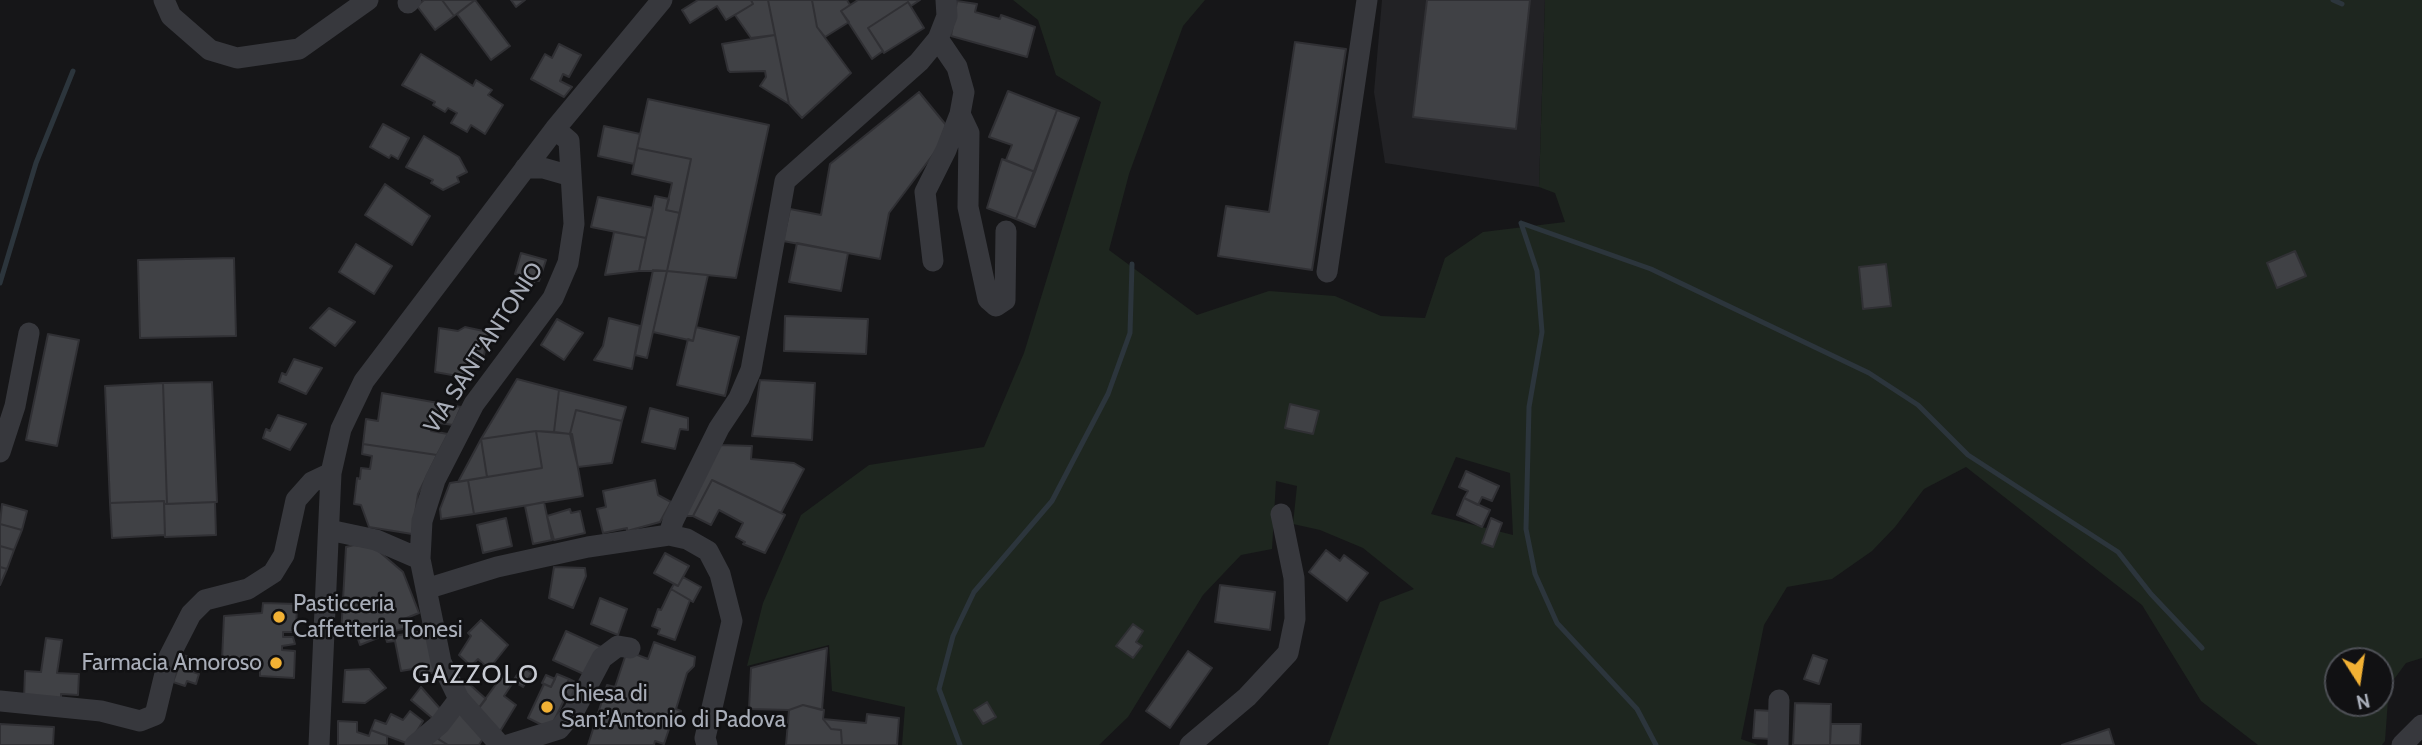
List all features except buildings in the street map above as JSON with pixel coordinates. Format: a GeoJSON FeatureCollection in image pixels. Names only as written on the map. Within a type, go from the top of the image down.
{"type":"FeatureCollection","features":[{"type":"Feature","properties":{"kind":"street"},"geometry":{"type":"LineString","coordinates":[[164,0],[171,16],[210,50],[237,58],[299,48],[368,0]]}},
{"type":"Feature","properties":{"kind":"street"},"geometry":{"type":"LineString","coordinates":[[319,745],[331,473],[341,429],[364,381],[555,129],[662,0]]}},
{"type":"Feature","properties":{"kind":"street"},"geometry":{"type":"LineString","coordinates":[[669,536],[673,521],[719,428],[739,398],[751,370],[785,180],[919,62],[938,39],[947,16],[946,0]]}},
{"type":"Feature","properties":{"kind":"street"},"geometry":{"type":"LineString","coordinates":[[1326,272],[1367,0]]}},
{"type":"Feature","properties":{"kind":"street"},"geometry":{"type":"LineString","coordinates":[[933,261],[925,192],[960,114],[964,92],[957,67],[938,39]]}},
{"type":"Feature","properties":{"kind":"street"},"geometry":{"type":"LineString","coordinates":[[960,114],[969,133],[968,207],[988,299],[996,306],[1005,300],[1006,232]]}},
{"type":"Feature","properties":{"kind":"street","name":"VIA SANT'ANTONIO"},"geometry":{"type":"LineString","coordinates":[[500,741],[459,699],[442,662],[420,559],[422,521],[435,480],[474,404],[553,298],[568,263],[574,224],[569,141],[555,129]]}},
{"type":"Feature","properties":{"kind":"street"},"geometry":{"type":"LineString","coordinates":[[525,168],[543,168],[571,176]]}},
{"type":"Feature","properties":{"kind":"street"},"geometry":{"type":"LineString","coordinates":[[0,452],[15,406],[29,333]]}},
{"type":"Feature","properties":{"kind":"street"},"geometry":{"type":"LineString","coordinates":[[0,701],[101,712],[140,721],[155,715],[169,657],[191,614],[205,600],[248,589],[273,573],[284,555],[296,499],[312,482],[331,473]]}},
{"type":"Feature","properties":{"kind":"street"},"geometry":{"type":"LineString","coordinates":[[1190,745],[1247,697],[1288,653],[1295,620],[1294,578],[1281,514]]}},
{"type":"Feature","properties":{"kind":"street"},"geometry":{"type":"LineString","coordinates":[[329,530],[376,540],[420,559]]}},
{"type":"Feature","properties":{"kind":"street"},"geometry":{"type":"LineString","coordinates":[[426,589],[497,567],[575,550],[669,536],[687,539],[708,551],[720,574],[733,621],[705,738],[707,745]]}},
{"type":"Feature","properties":{"kind":"street"},"geometry":{"type":"LineString","coordinates":[[500,741],[559,729],[574,711],[602,658],[618,646],[630,648]]}},
{"type":"Feature","properties":{"kind":"street"},"geometry":{"type":"LineString","coordinates":[[415,745],[440,724],[459,699]]}},
{"type":"Feature","properties":{"kind":"street"},"geometry":{"type":"LineString","coordinates":[[1778,745],[1779,700]]}},
{"type":"Feature","properties":{"kind":"street"},"geometry":{"type":"LineString","coordinates":[[2402,745],[2422,724]]}},
{"type":"Feature","properties":{"kind":"shaded area"},"geometry":{"type":"Polygon","coordinates":[[[1013,0],[1205,0],[1183,26],[1129,174],[1109,250],[1197,315],[1269,291],[1335,296],[1381,316],[1425,318],[1445,258],[1483,232],[1565,222],[1555,193],[1539,187],[1545,0],[2422,0],[2422,658],[2406,663],[2394,679],[2394,647],[2324,647],[2324,717],[2387,717],[2385,741],[2382,745],[2258,745],[2201,701],[2142,605],[1966,467],[1924,489],[1895,527],[1872,551],[1832,579],[1787,587],[1764,625],[1741,739],[1758,745],[1328,745],[1380,602],[1414,589],[1363,548],[1320,530],[1293,524],[1297,486],[1276,481],[1272,549],[1241,555],[1203,595],[1128,717],[1099,745],[902,745],[905,707],[832,691],[829,645],[747,666],[763,603],[801,515],[869,465],[984,447],[1024,353],[1101,102],[1056,75],[1038,20],[1013,0]],[[1456,457],[1431,514],[1513,535],[1510,473],[1456,457]]]}},
{"type":"Feature","properties":{"kind":"shaded area"},"geometry":{"type":"Polygon","coordinates":[[[1382,0],[1545,0],[1539,187],[1385,163],[1374,92],[1382,0]]]}},
{"type":"Feature","properties":{"kind":"waterway"},"geometry":{"type":"LineString","coordinates":[[2333,0],[2342,4]]}},
{"type":"Feature","properties":{"kind":"waterway"},"geometry":{"type":"LineString","coordinates":[[0,283],[36,163],[73,71]]}},
{"type":"Feature","properties":{"kind":"waterway"},"geometry":{"type":"LineString","coordinates":[[1521,223],[1651,269],[1869,373],[1918,405],[1968,455],[2118,552],[2151,594],[2202,648]]}},
{"type":"Feature","properties":{"kind":"waterway"},"geometry":{"type":"LineString","coordinates":[[1521,223],[1537,271],[1542,332],[1529,407],[1526,529],[1535,574],[1557,623],[1637,709],[1656,745]]}},
{"type":"Feature","properties":{"kind":"waterway"},"geometry":{"type":"LineString","coordinates":[[960,745],[939,689],[953,636],[974,592],[1052,501],[1108,394],[1130,333],[1132,264]]}},
{"type":"Feature","properties":{"kind":"place","name":"Pasticceria Caffetteria Tonesi"},"geometry":{"type":"Point","coordinates":[279,617]}},
{"type":"Feature","properties":{"kind":"place","name":"Farmacia Amoroso"},"geometry":{"type":"Point","coordinates":[276,663]}},
{"type":"Feature","properties":{"kind":"place","name":"Chiesa di Sant'Antonio di Padova"},"geometry":{"type":"Point","coordinates":[547,707]}},
{"type":"Feature","properties":{"kind":"district","name":"GAZZOLO"},"geometry":{"type":"Point","coordinates":[476,675]}}]}
